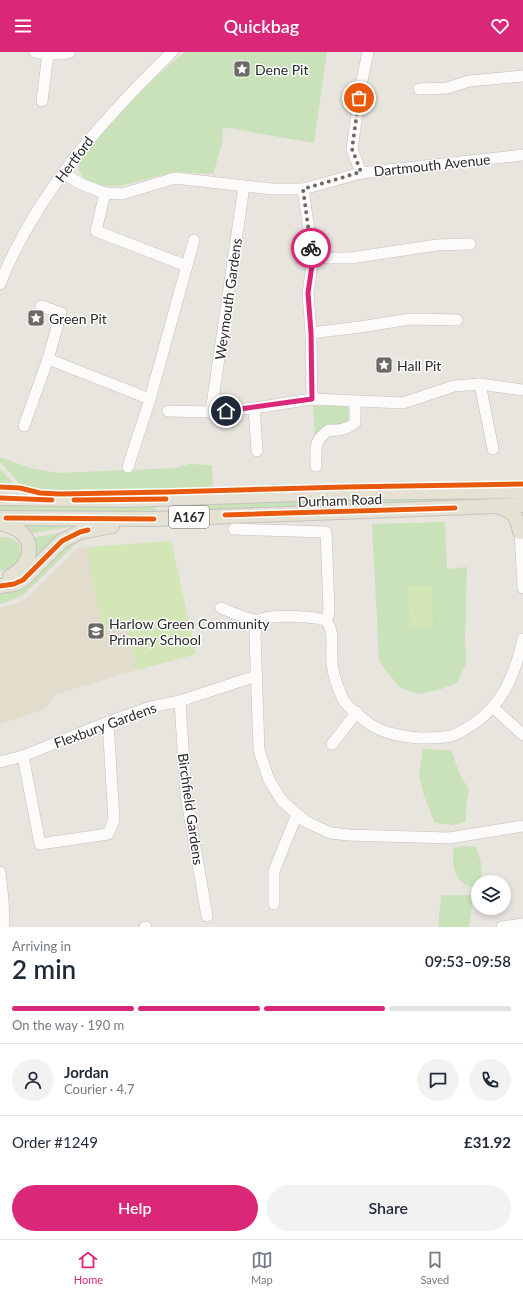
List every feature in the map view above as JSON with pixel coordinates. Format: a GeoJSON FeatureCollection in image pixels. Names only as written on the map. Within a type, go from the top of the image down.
{"type":"FeatureCollection","features":[{"type":"Feature","properties":{"kind":"main road","name":"Durham Road"},"geometry":{"type":"LineString","coordinates":[[0,498],[104,500],[323,493],[523,491]]}},
{"type":"Feature","properties":{"kind":"main road","name":"Durham Road"},"geometry":{"type":"LineString","coordinates":[[0,518],[154,519],[523,505]]}},
{"type":"Feature","properties":{"kind":"main road"},"geometry":{"type":"LineString","coordinates":[[494,506],[512,512],[522,529]]}},
{"type":"Feature","properties":{"kind":"main road"},"geometry":{"type":"LineString","coordinates":[[0,586],[14,584],[23,580],[62,541],[80,532],[154,519]]}},
{"type":"Feature","properties":{"kind":"main road"},"geometry":{"type":"LineString","coordinates":[[0,523],[22,533],[27,541],[29,550],[27,561],[20,571],[10,576],[0,577]]}},
{"type":"Feature","properties":{"kind":"street"},"geometry":{"type":"LineString","coordinates":[[35,52],[48,54],[66,54],[70,52]]}},
{"type":"Feature","properties":{"kind":"street","name":"Hertford"},"geometry":{"type":"LineString","coordinates":[[0,284],[27,229],[63,173],[94,133],[129,94],[172,52]]}},
{"type":"Feature","properties":{"kind":"street"},"geometry":{"type":"LineString","coordinates":[[361,172],[352,149],[361,85],[368,52]]}},
{"type":"Feature","properties":{"kind":"street"},"geometry":{"type":"LineString","coordinates":[[42,101],[48,54]]}},
{"type":"Feature","properties":{"kind":"street"},"geometry":{"type":"LineString","coordinates":[[419,89],[447,88],[469,81],[523,76]]}},
{"type":"Feature","properties":{"kind":"street","name":"Dartmouth Avenue"},"geometry":{"type":"LineString","coordinates":[[63,173],[81,184],[105,193],[122,194],[176,178],[272,189],[303,189],[361,172],[523,155]]}},
{"type":"Feature","properties":{"kind":"street","name":"Weymouth Gardens"},"geometry":{"type":"LineString","coordinates":[[212,412],[244,186]]}},
{"type":"Feature","properties":{"kind":"street"},"geometry":{"type":"LineString","coordinates":[[303,189],[313,258],[308,293],[311,333],[312,399]]}},
{"type":"Feature","properties":{"kind":"street"},"geometry":{"type":"LineString","coordinates":[[105,193],[96,231],[187,266]]}},
{"type":"Feature","properties":{"kind":"street"},"geometry":{"type":"LineString","coordinates":[[128,467],[150,399],[194,240]]}},
{"type":"Feature","properties":{"kind":"street"},"geometry":{"type":"LineString","coordinates":[[313,258],[351,258],[437,245],[470,244]]}},
{"type":"Feature","properties":{"kind":"street"},"geometry":{"type":"LineString","coordinates":[[24,426],[48,359],[61,313],[41,306]]}},
{"type":"Feature","properties":{"kind":"street"},"geometry":{"type":"LineString","coordinates":[[311,333],[410,319],[457,320]]}},
{"type":"Feature","properties":{"kind":"street"},"geometry":{"type":"LineString","coordinates":[[48,359],[150,399]]}},
{"type":"Feature","properties":{"kind":"street"},"geometry":{"type":"LineString","coordinates":[[168,411],[212,412],[254,408],[312,399],[403,403],[454,386],[480,384],[523,390]]}},
{"type":"Feature","properties":{"kind":"street"},"geometry":{"type":"LineString","coordinates":[[480,384],[493,449]]}},
{"type":"Feature","properties":{"kind":"street"},"geometry":{"type":"LineString","coordinates":[[316,466],[316,446],[320,436],[329,430],[348,428],[355,422],[355,402]]}},
{"type":"Feature","properties":{"kind":"street"},"geometry":{"type":"LineString","coordinates":[[254,408],[257,451]]}},
{"type":"Feature","properties":{"kind":"street"},"geometry":{"type":"LineString","coordinates":[[234,529],[326,532],[329,610],[328,616],[325,620]]}},
{"type":"Feature","properties":{"kind":"street"},"geometry":{"type":"LineString","coordinates":[[522,529],[523,588]]}},
{"type":"Feature","properties":{"kind":"street"},"geometry":{"type":"LineString","coordinates":[[221,608],[231,613],[259,621]]}},
{"type":"Feature","properties":{"kind":"street"},"geometry":{"type":"LineString","coordinates":[[523,639],[518,659],[506,689],[494,708],[480,720],[458,734],[427,738],[405,737],[371,725],[344,700],[332,669],[331,628],[325,620],[316,618],[264,618],[259,621],[255,636],[260,750],[269,780],[282,801],[305,821],[330,833],[449,838],[523,826]]}},
{"type":"Feature","properties":{"kind":"street","name":"Flexbury Gardens"},"geometry":{"type":"LineString","coordinates":[[0,762],[24,756],[108,722],[151,707],[180,701],[256,676]]}},
{"type":"Feature","properties":{"kind":"street","name":"Birchfield Gardens"},"geometry":{"type":"LineString","coordinates":[[180,701],[186,795],[207,916]]}},
{"type":"Feature","properties":{"kind":"street"},"geometry":{"type":"LineString","coordinates":[[494,708],[523,735]]}},
{"type":"Feature","properties":{"kind":"street"},"geometry":{"type":"LineString","coordinates":[[332,744],[357,712]]}},
{"type":"Feature","properties":{"kind":"street"},"geometry":{"type":"LineString","coordinates":[[24,756],[40,844],[108,834],[114,820],[108,722]]}},
{"type":"Feature","properties":{"kind":"street"},"geometry":{"type":"LineString","coordinates":[[274,904],[274,871],[297,814]]}},
{"type":"Feature","properties":{"kind":"street"},"geometry":{"type":"LineString","coordinates":[[0,872],[4,927]]}},
{"type":"Feature","properties":{"kind":"street"},"geometry":{"type":"LineString","coordinates":[[502,927],[523,924]]}},
{"type":"Feature","properties":{"kind":"shaded area","name":"Harlow Green Community Primary School"},"geometry":{"type":"Polygon","coordinates":[[[171,541],[196,654],[56,694],[45,709],[0,724],[0,608],[17,603],[30,596],[77,548],[171,541]]]}},
{"type":"Feature","properties":{"kind":"green space"},"geometry":{"type":"Polygon","coordinates":[[[185,52],[327,52],[314,143],[223,127],[222,144],[213,174],[174,172],[120,186],[102,186],[85,180],[79,170],[79,159],[143,90],[185,52]]]}},
{"type":"Feature","properties":{"kind":"green space"},"geometry":{"type":"Polygon","coordinates":[[[338,405],[346,407],[350,411],[350,419],[347,424],[328,425],[315,436],[313,406],[338,405]]]}},
{"type":"Feature","properties":{"kind":"green space"},"geometry":{"type":"Polygon","coordinates":[[[0,457],[30,468],[58,473],[175,468],[189,464],[212,465],[213,489],[45,491],[21,485],[0,462],[0,457]]]}},
{"type":"Feature","properties":{"kind":"green space"},"geometry":{"type":"Polygon","coordinates":[[[0,469],[12,481],[11,485],[0,486],[0,469]]]}},
{"type":"Feature","properties":{"kind":"green space"},"geometry":{"type":"Polygon","coordinates":[[[523,497],[523,501],[364,506],[362,498],[523,497]]]}},
{"type":"Feature","properties":{"kind":"green space"},"geometry":{"type":"Polygon","coordinates":[[[359,499],[359,507],[198,512],[184,509],[197,504],[359,499]]]}},
{"type":"Feature","properties":{"kind":"green space"},"geometry":{"type":"Polygon","coordinates":[[[0,504],[152,506],[158,510],[149,514],[0,512],[0,504]]]}},
{"type":"Feature","properties":{"kind":"green space"},"geometry":{"type":"Polygon","coordinates":[[[445,522],[447,569],[467,567],[465,639],[466,664],[457,683],[441,689],[419,694],[400,688],[379,661],[372,524],[445,522]]]}},
{"type":"Feature","properties":{"kind":"green space"},"geometry":{"type":"Polygon","coordinates":[[[22,524],[82,525],[28,534],[22,524]]]}},
{"type":"Feature","properties":{"kind":"green space"},"geometry":{"type":"Polygon","coordinates":[[[82,529],[34,564],[30,538],[82,529]]]}},
{"type":"Feature","properties":{"kind":"green space"},"geometry":{"type":"Polygon","coordinates":[[[84,536],[23,595],[0,604],[0,590],[65,545],[84,536]]]}},
{"type":"Feature","properties":{"kind":"green space"},"geometry":{"type":"Polygon","coordinates":[[[0,537],[15,540],[20,546],[20,555],[19,560],[13,567],[0,570],[0,537]]]}},
{"type":"Feature","properties":{"kind":"green space"},"geometry":{"type":"Polygon","coordinates":[[[171,541],[196,654],[137,670],[126,622],[103,627],[92,580],[88,547],[171,541]]]}},
{"type":"Feature","properties":{"kind":"green space"},"geometry":{"type":"Polygon","coordinates":[[[408,586],[432,586],[433,627],[409,628],[408,586]]]}},
{"type":"Feature","properties":{"kind":"green space"},"geometry":{"type":"Polygon","coordinates":[[[423,749],[451,750],[460,775],[469,790],[466,808],[466,821],[455,825],[435,823],[424,796],[419,775],[423,749]]]}},
{"type":"Feature","properties":{"kind":"green space"},"geometry":{"type":"Polygon","coordinates":[[[462,846],[476,847],[481,863],[482,875],[471,875],[471,887],[464,884],[456,875],[453,863],[453,849],[462,846]]]}},
{"type":"Feature","properties":{"kind":"green space"},"geometry":{"type":"Polygon","coordinates":[[[441,895],[471,895],[469,927],[438,927],[441,895]]]}},
{"type":"Feature","properties":{"kind":"cycle path"},"geometry":{"type":"LineString","coordinates":[[0,487],[20,488],[40,493],[60,494],[523,484]]}},
{"type":"Feature","properties":{"kind":"cycle path"},"geometry":{"type":"LineString","coordinates":[[0,498],[52,500]]}},
{"type":"Feature","properties":{"kind":"cycle path"},"geometry":{"type":"LineString","coordinates":[[74,500],[166,499]]}},
{"type":"Feature","properties":{"kind":"cycle path"},"geometry":{"type":"LineString","coordinates":[[225,515],[455,508]]}},
{"type":"Feature","properties":{"kind":"cycle path"},"geometry":{"type":"LineString","coordinates":[[6,518],[154,519]]}},
{"type":"Feature","properties":{"kind":"cycle path"},"geometry":{"type":"LineString","coordinates":[[0,586],[14,584],[23,580],[62,541],[80,532],[88,530]]}},
{"type":"Feature","properties":{"kind":"way so far"},"geometry":{"type":"LineString","coordinates":[[311,248],[303,189],[361,172],[352,149],[359,98]]}},
{"type":"Feature","properties":{"kind":"place","name":"Dene Pit"},"geometry":{"type":"Point","coordinates":[242,69]}},
{"type":"Feature","properties":{"kind":"place","name":"Green Pit"},"geometry":{"type":"Point","coordinates":[36,318]}},
{"type":"Feature","properties":{"kind":"place","name":"Hall Pit"},"geometry":{"type":"Point","coordinates":[384,365]}},
{"type":"Feature","properties":{"kind":"place","name":"Harlow Green Community Primary School"},"geometry":{"type":"Point","coordinates":[96,631]}},
{"type":"Feature","properties":{"kind":"route"},"geometry":{"type":"LineString","coordinates":[[226,411],[312,399],[311,333],[308,293],[313,258],[311,248]]}}]}
